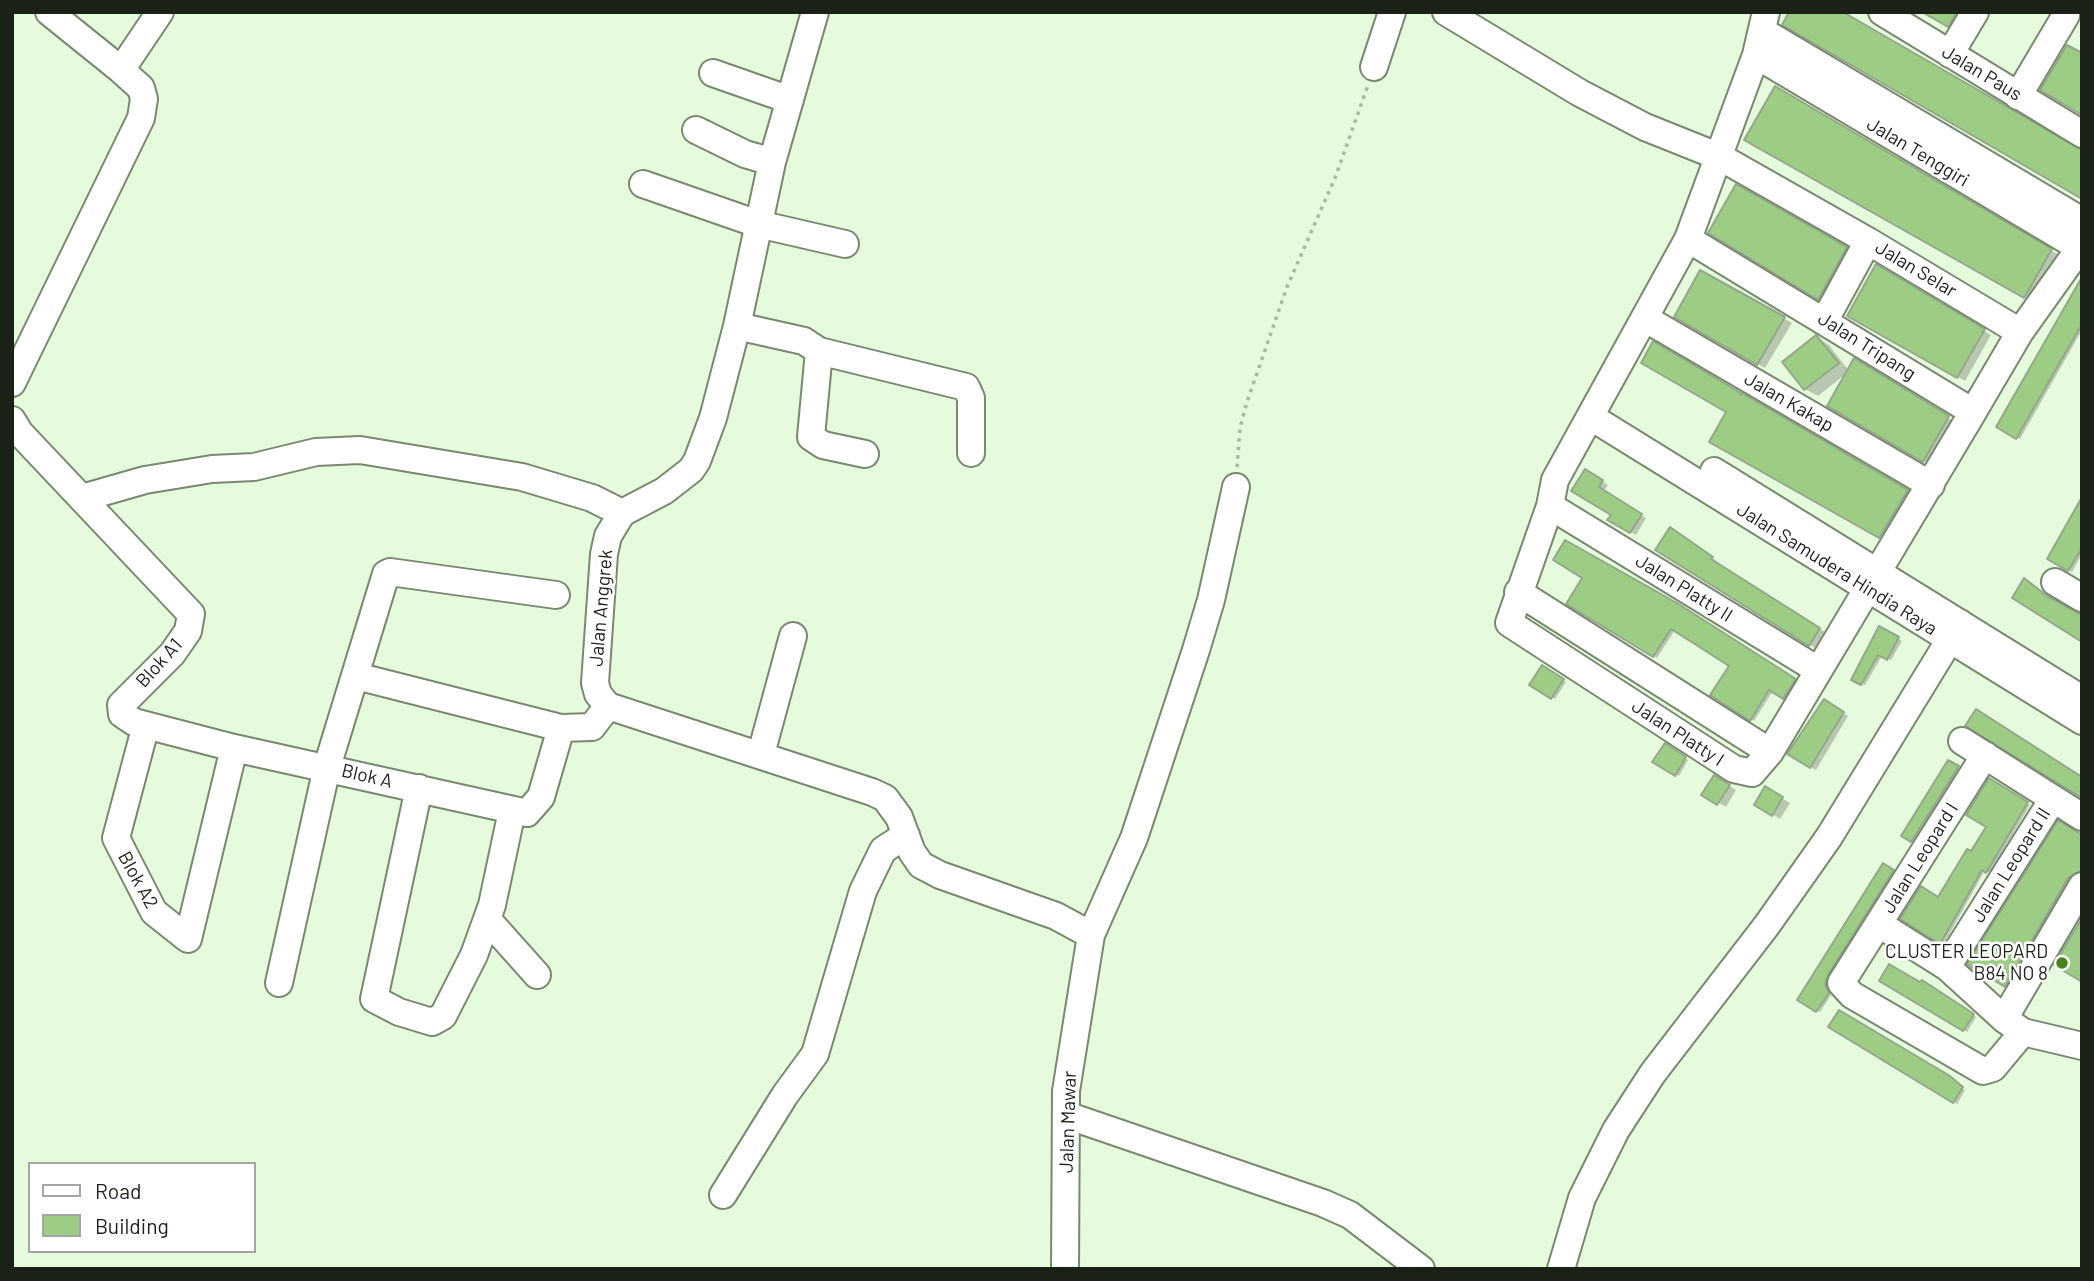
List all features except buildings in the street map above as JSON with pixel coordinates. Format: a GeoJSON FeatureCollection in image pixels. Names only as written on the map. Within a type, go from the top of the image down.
{"type":"FeatureCollection","features":[{"type":"Feature","properties":{"kind":"street"},"geometry":{"type":"LineString","coordinates":[[12,383],[141,118],[144,99],[141,88],[49,12]]}},
{"type":"Feature","properties":{"kind":"street"},"geometry":{"type":"LineString","coordinates":[[121,70],[160,12]]}},
{"type":"Feature","properties":{"kind":"street"},"geometry":{"type":"LineString","coordinates":[[12,420],[20,433],[82,498],[145,480],[212,469],[254,467],[316,452],[360,450],[522,477],[592,498],[622,513],[664,491],[691,470],[697,461],[713,418],[737,326],[772,162],[815,12]]}},
{"type":"Feature","properties":{"kind":"street"},"geometry":{"type":"LineString","coordinates":[[1374,67],[1392,12]]}},
{"type":"Feature","properties":{"kind":"street","name":"Jalan Selar"},"geometry":{"type":"LineString","coordinates":[[1446,12],[1580,93],[1645,127],[1720,157],[2020,332]]}},
{"type":"Feature","properties":{"kind":"street","name":"Jalan Paus"},"geometry":{"type":"LineString","coordinates":[[1881,12],[2082,134]]}},
{"type":"Feature","properties":{"kind":"street"},"geometry":{"type":"LineString","coordinates":[[1950,54],[1975,12]]}},
{"type":"Feature","properties":{"kind":"street"},"geometry":{"type":"LineString","coordinates":[[2018,96],[2070,17]]}},
{"type":"Feature","properties":{"kind":"street","name":"Jalan Platty I"},"geometry":{"type":"LineString","coordinates":[[1762,33],[1720,157],[1688,239],[1555,480],[1550,506],[1509,623],[1734,769],[1752,773],[1770,752],[1931,485]]}},
{"type":"Feature","properties":{"kind":"street","name":"Jalan Tenggiri"},"geometry":{"type":"LineString","coordinates":[[1762,33],[2082,221]]}},
{"type":"Feature","properties":{"kind":"street","name":"Jalan Tenggiri"},"geometry":{"type":"LineString","coordinates":[[1762,33],[2081,247]]}},
{"type":"Feature","properties":{"kind":"street"},"geometry":{"type":"LineString","coordinates":[[713,73],[790,100]]}},
{"type":"Feature","properties":{"kind":"street"},"geometry":{"type":"LineString","coordinates":[[696,130],[746,155],[772,162]]}},
{"type":"Feature","properties":{"kind":"street"},"geometry":{"type":"LineString","coordinates":[[643,184],[758,224],[845,244]]}},
{"type":"Feature","properties":{"kind":"street","name":"Jalan Tripang"},"geometry":{"type":"LineString","coordinates":[[1688,239],[1973,412]]}},
{"type":"Feature","properties":{"kind":"street"},"geometry":{"type":"LineString","coordinates":[[1825,320],[1868,241]]}},
{"type":"Feature","properties":{"kind":"street"},"geometry":{"type":"LineString","coordinates":[[1931,485],[2020,332],[2081,247]]}},
{"type":"Feature","properties":{"kind":"street","name":"Jalan Kakap"},"geometry":{"type":"LineString","coordinates":[[1646,318],[1931,485]]}},
{"type":"Feature","properties":{"kind":"street"},"geometry":{"type":"LineString","coordinates":[[737,326],[804,341],[819,351],[965,387],[971,398],[971,453]]}},
{"type":"Feature","properties":{"kind":"street"},"geometry":{"type":"LineString","coordinates":[[819,351],[811,437],[823,446],[865,454]]}},
{"type":"Feature","properties":{"kind":"street","name":"Jalan Samudera Hindia Raya"},"geometry":{"type":"LineString","coordinates":[[1595,409],[1983,648],[2082,721]]}},
{"type":"Feature","properties":{"kind":"street","name":"Jalan Mawar"},"geometry":{"type":"LineString","coordinates":[[1065,1269],[1066,1091],[1091,935],[1134,838],[1196,650],[1214,589],[1236,488]]}},
{"type":"Feature","properties":{"kind":"street","name":"Blok A1"},"geometry":{"type":"LineString","coordinates":[[82,498],[191,614],[188,631],[172,654],[120,710]]}},
{"type":"Feature","properties":{"kind":"street","name":"Jalan Platty II"},"geometry":{"type":"LineString","coordinates":[[1550,506],[1818,670]]}},
{"type":"Feature","properties":{"kind":"street","name":"Jalan Anggrek"},"geometry":{"type":"LineString","coordinates":[[608,706],[597,694],[595,683],[603,567],[608,536],[622,513]]}},
{"type":"Feature","properties":{"kind":"street"},"geometry":{"type":"LineString","coordinates":[[279,983],[327,767],[384,578],[390,572],[556,595]]}},
{"type":"Feature","properties":{"kind":"street"},"geometry":{"type":"LineString","coordinates":[[2055,582],[2082,598]]}},
{"type":"Feature","properties":{"kind":"street"},"geometry":{"type":"LineString","coordinates":[[1561,1269],[1582,1198],[1616,1130],[1653,1073],[1767,925],[1829,837],[1956,631]]}},
{"type":"Feature","properties":{"kind":"street"},"geometry":{"type":"LineString","coordinates":[[761,754],[793,636]]}},
{"type":"Feature","properties":{"kind":"street","name":"Jalan Samudera Hindia Raya"},"geometry":{"type":"LineString","coordinates":[[1983,648],[2082,699]]}},
{"type":"Feature","properties":{"kind":"street"},"geometry":{"type":"LineString","coordinates":[[356,676],[561,728],[592,727],[608,706],[761,754],[885,798],[899,817],[921,864],[940,875],[1037,908],[1091,935]]}},
{"type":"Feature","properties":{"kind":"street","name":"Blok A"},"geometry":{"type":"LineString","coordinates":[[120,710],[134,722],[234,748],[512,811]]}},
{"type":"Feature","properties":{"kind":"street","name":"Blok A2"},"geometry":{"type":"LineString","coordinates":[[146,725],[116,838],[154,912],[188,939],[234,748]]}},
{"type":"Feature","properties":{"kind":"street"},"geometry":{"type":"LineString","coordinates":[[419,788],[374,999],[399,1012],[432,1022],[443,1016],[474,955],[486,919],[512,811],[527,813],[541,797],[561,728]]}},
{"type":"Feature","properties":{"kind":"street"},"geometry":{"type":"LineString","coordinates":[[1962,741],[2082,817]]}},
{"type":"Feature","properties":{"kind":"street","name":"Jalan Leopard I"},"geometry":{"type":"LineString","coordinates":[[1985,755],[1841,983],[1844,990],[1852,995],[1983,1071],[1993,1068],[2014,1025]]}},
{"type":"Feature","properties":{"kind":"street","name":"Jalan Leopard II"},"geometry":{"type":"LineString","coordinates":[[1947,967],[2053,799]]}},
{"type":"Feature","properties":{"kind":"street"},"geometry":{"type":"LineString","coordinates":[[723,1195],[785,1095],[814,1054],[863,891],[883,849],[906,835]]}},
{"type":"Feature","properties":{"kind":"street"},"geometry":{"type":"LineString","coordinates":[[2014,1025],[2082,887]]}},
{"type":"Feature","properties":{"kind":"street"},"geometry":{"type":"LineString","coordinates":[[486,919],[537,975]]}},
{"type":"Feature","properties":{"kind":"street"},"geometry":{"type":"LineString","coordinates":[[1879,924],[1947,967],[2014,1025],[2078,1039]]}},
{"type":"Feature","properties":{"kind":"street"},"geometry":{"type":"LineString","coordinates":[[1066,1115],[1323,1203],[1350,1215],[1421,1269]]}},
{"type":"Feature","properties":{"kind":"path"},"geometry":{"type":"LineString","coordinates":[[1236,488],[1240,428],[1247,402],[1287,287],[1357,120],[1374,67]]}},
{"type":"Feature","properties":{"kind":"place","name":"CLUSTER LEOPARD B84 NO 8"},"geometry":{"type":"Point","coordinates":[2062,963]}}]}
